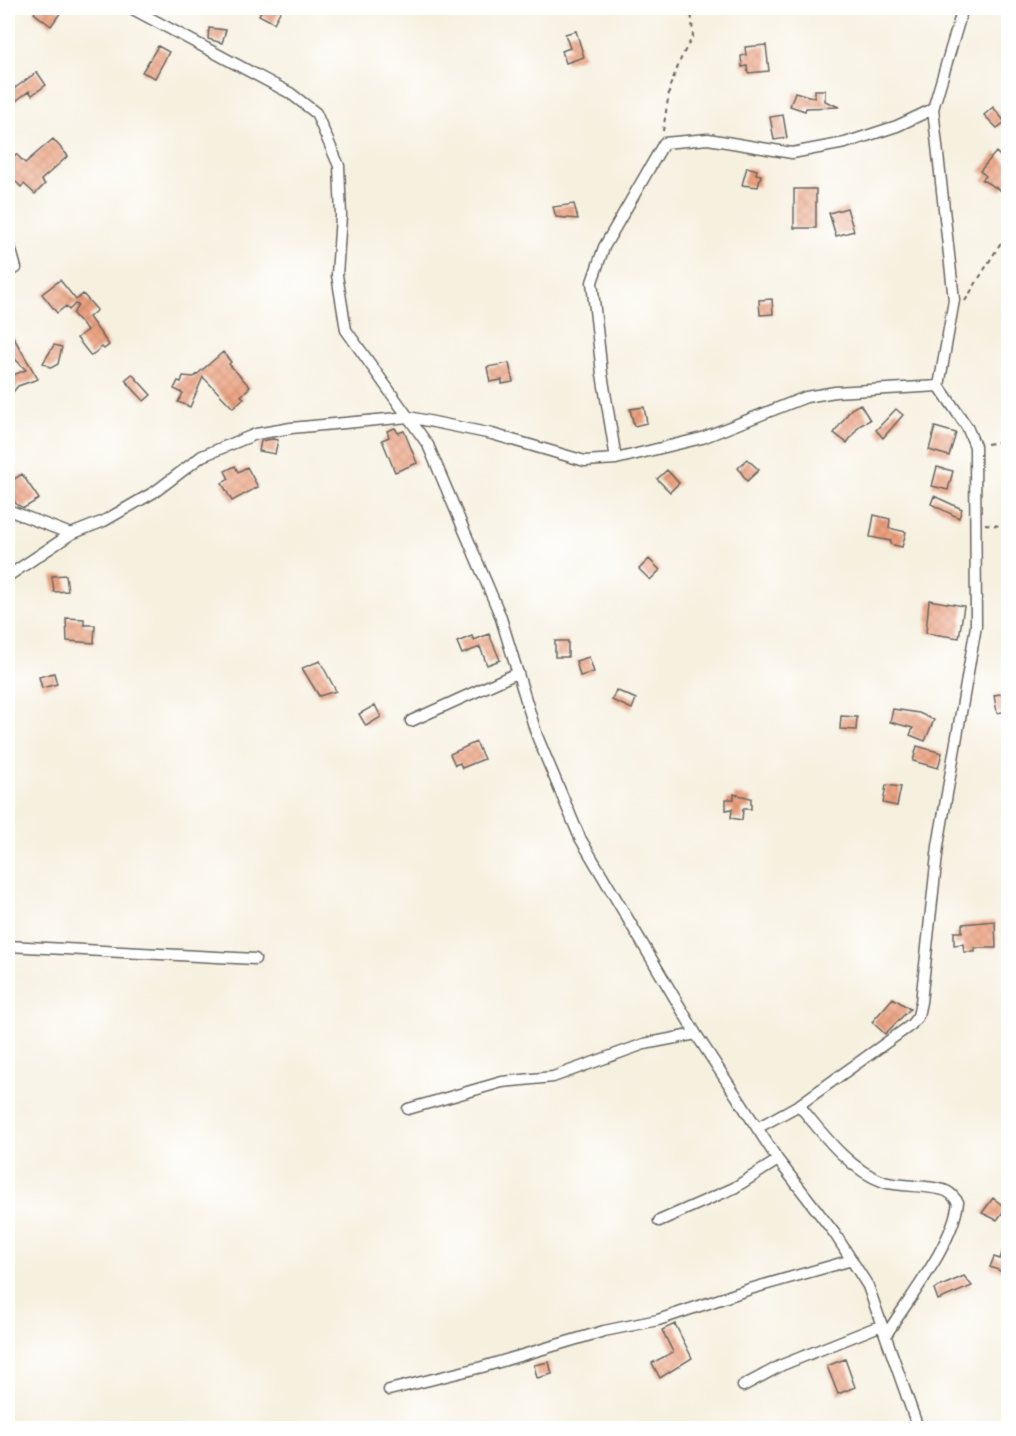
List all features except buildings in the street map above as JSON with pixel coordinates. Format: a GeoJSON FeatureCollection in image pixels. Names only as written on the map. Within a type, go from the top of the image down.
{"type":"FeatureCollection","features":[{"type":"Feature","properties":{"kind":"street"},"geometry":{"type":"LineString","coordinates":[[131,8],[290,93],[316,113],[339,166],[341,216],[337,275],[346,330],[371,369],[428,445],[479,560],[500,615],[537,736],[580,838],[696,1034],[778,1160],[852,1260],[868,1286],[918,1428]]}},
{"type":"Feature","properties":{"kind":"street"},"geometry":{"type":"LineString","coordinates":[[757,1128],[799,1105],[911,1025],[918,1016],[938,846],[976,626],[975,446],[967,427],[939,386],[952,309],[933,109],[963,8]]}},
{"type":"Feature","properties":{"kind":"street"},"geometry":{"type":"LineString","coordinates":[[616,459],[602,374],[592,282],[603,247],[664,143],[708,139],[792,153],[845,143],[897,126],[933,109]]}},
{"type":"Feature","properties":{"kind":"street"},"geometry":{"type":"LineString","coordinates":[[8,240],[16,268],[8,271]]}},
{"type":"Feature","properties":{"kind":"street"},"geometry":{"type":"LineString","coordinates":[[8,576],[71,534],[104,521],[156,491],[202,456],[256,434],[291,428],[409,417],[492,434],[585,461],[616,459],[702,438],[806,397],[835,392],[939,386]]}},
{"type":"Feature","properties":{"kind":"street"},"geometry":{"type":"LineString","coordinates":[[8,510],[71,534]]}},
{"type":"Feature","properties":{"kind":"street"},"geometry":{"type":"LineString","coordinates":[[411,721],[517,673]]}},
{"type":"Feature","properties":{"kind":"street"},"geometry":{"type":"LineString","coordinates":[[8,946],[255,959]]}},
{"type":"Feature","properties":{"kind":"street"},"geometry":{"type":"LineString","coordinates":[[408,1109],[502,1082],[553,1077],[644,1044],[696,1034]]}},
{"type":"Feature","properties":{"kind":"street"},"geometry":{"type":"LineString","coordinates":[[743,1386],[782,1365],[884,1330],[938,1251],[956,1217],[958,1202],[949,1192],[885,1182],[867,1174],[830,1141],[799,1105]]}},
{"type":"Feature","properties":{"kind":"street"},"geometry":{"type":"LineString","coordinates":[[659,1221],[734,1188],[778,1160]]}},
{"type":"Feature","properties":{"kind":"street"},"geometry":{"type":"LineString","coordinates":[[389,1389],[482,1368],[604,1331],[658,1320],[750,1289],[852,1260]]}},
{"type":"Feature","properties":{"kind":"path"},"geometry":{"type":"LineString","coordinates":[[664,143],[663,122],[670,86],[693,36],[691,8]]}},
{"type":"Feature","properties":{"kind":"path"},"geometry":{"type":"LineString","coordinates":[[952,309],[968,299],[1008,231]]}},
{"type":"Feature","properties":{"kind":"path"},"geometry":{"type":"LineString","coordinates":[[975,446],[1008,440]]}},
{"type":"Feature","properties":{"kind":"path"},"geometry":{"type":"LineString","coordinates":[[977,522],[1008,527]]}}]}
